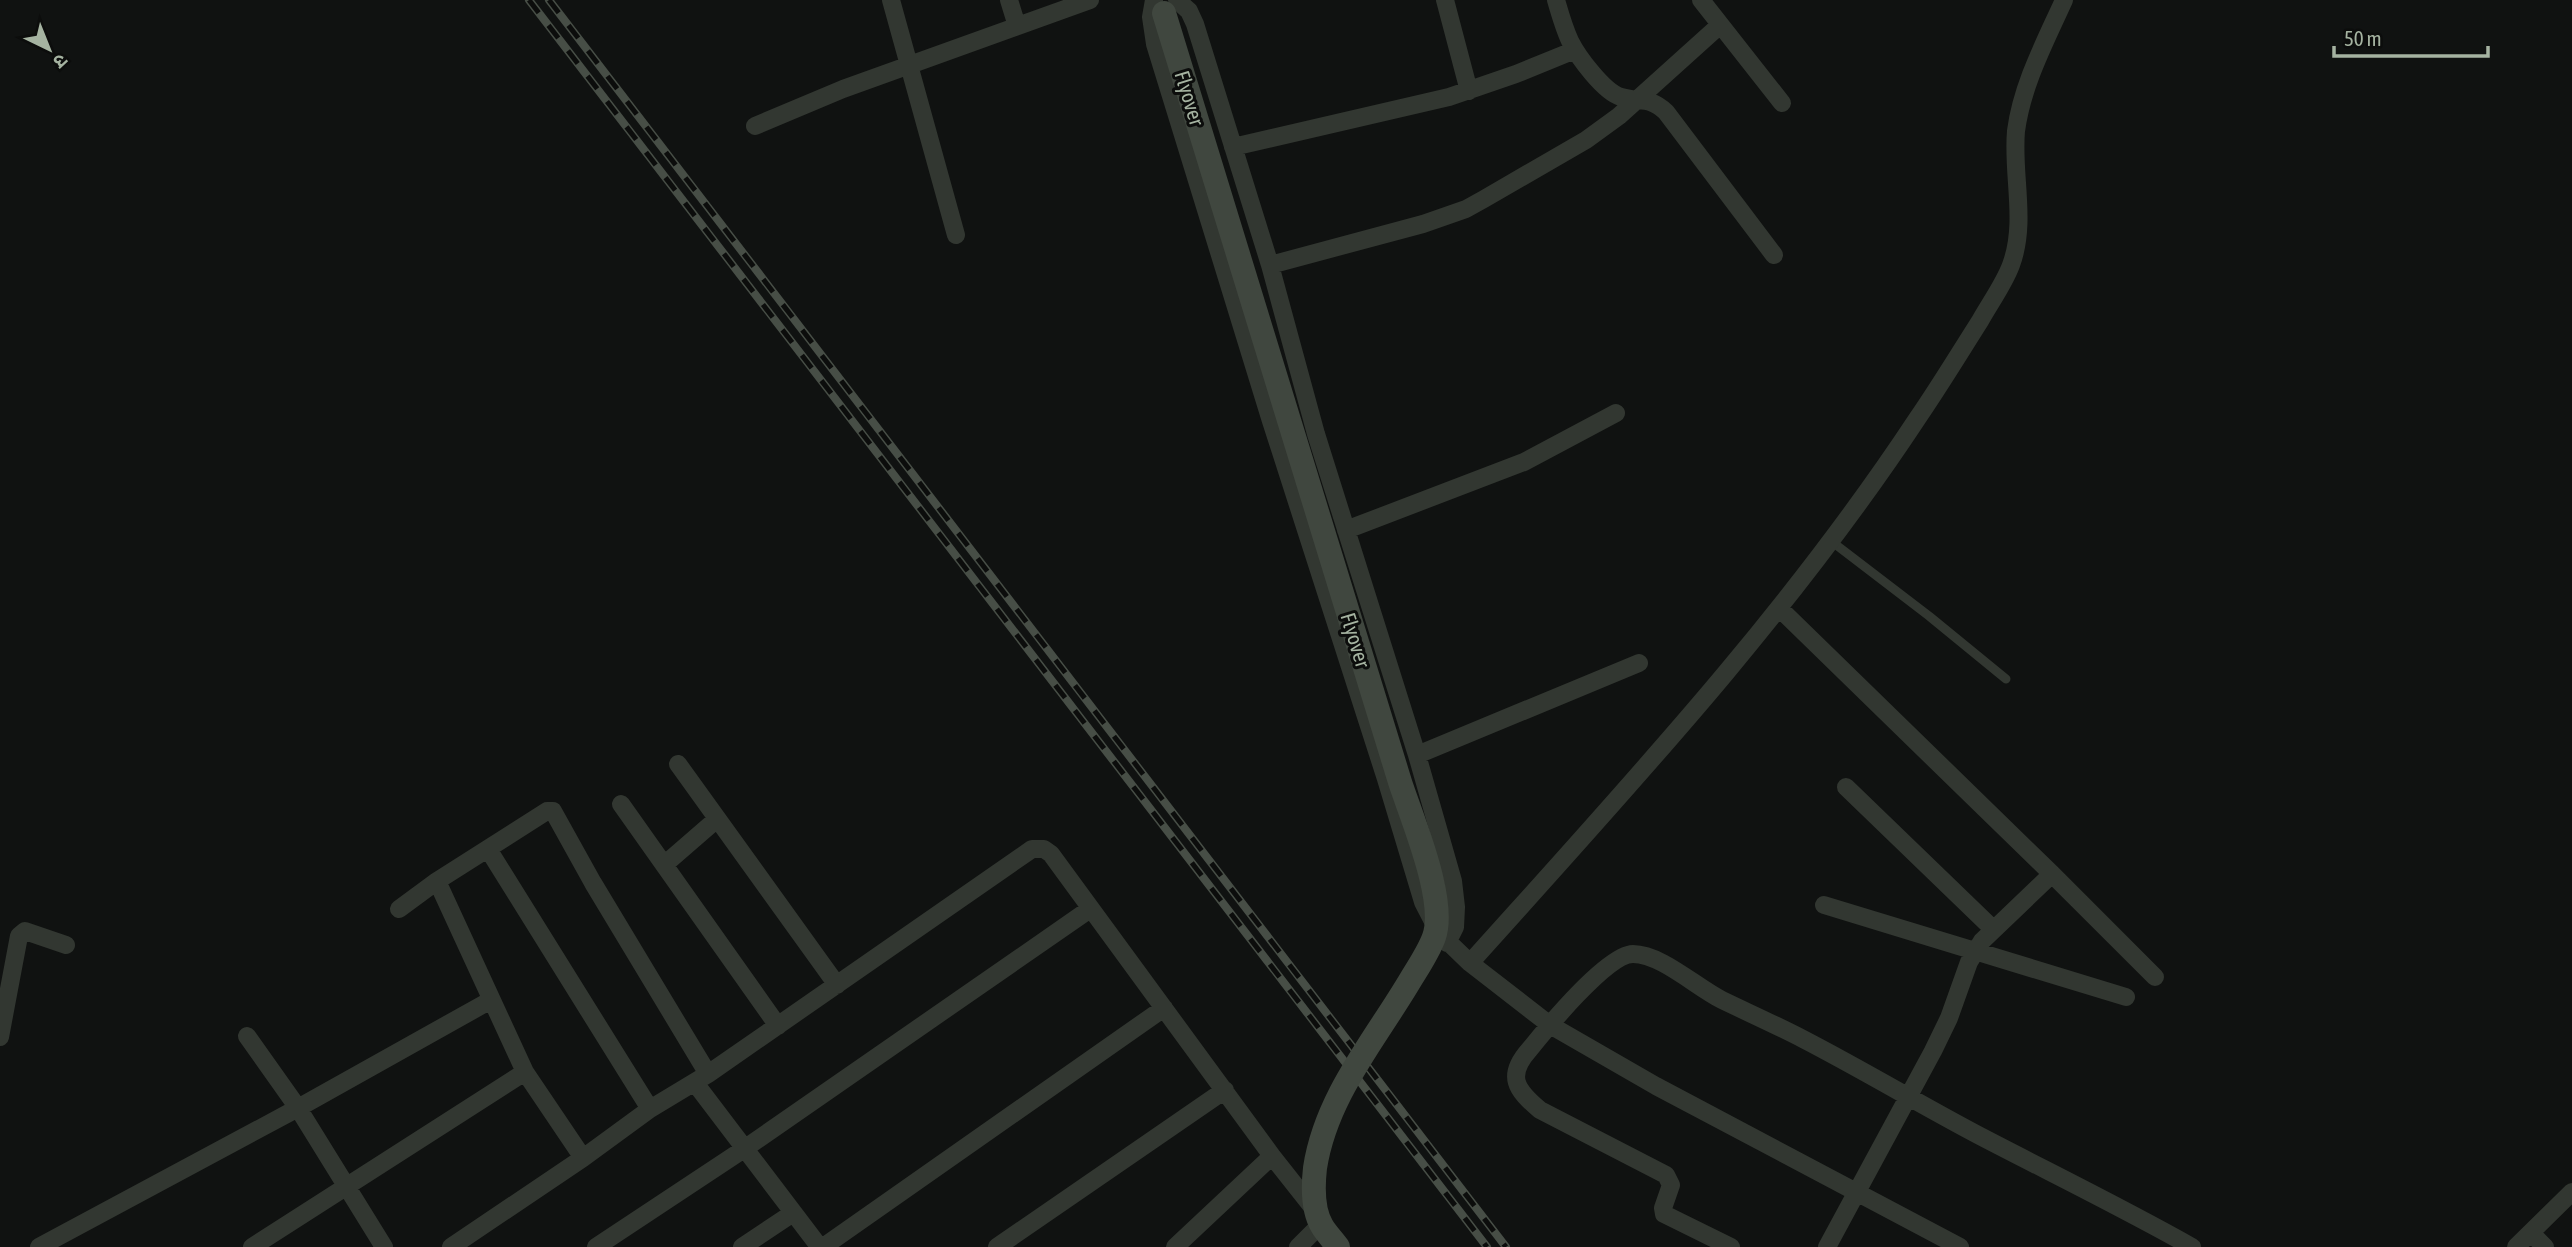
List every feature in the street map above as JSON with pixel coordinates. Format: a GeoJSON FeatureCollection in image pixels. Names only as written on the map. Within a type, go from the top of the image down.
{"type":"FeatureCollection","features":[{"type":"Feature","properties":{"kind":"main road","name":"Flyover"},"geometry":{"type":"LineString","coordinates":[[1165,4],[1399,782],[1434,885],[1435,935],[1396,1004],[1349,1077],[1333,1108],[1317,1157],[1313,1184],[1315,1208],[1321,1224],[1338,1247]]}},
{"type":"Feature","properties":{"kind":"street"},"geometry":{"type":"LineString","coordinates":[[891,0],[956,235]]}},
{"type":"Feature","properties":{"kind":"street"},"geometry":{"type":"LineString","coordinates":[[1009,0],[1017,26]]}},
{"type":"Feature","properties":{"kind":"street"},"geometry":{"type":"LineString","coordinates":[[755,126],[843,89],[1090,0]]}},
{"type":"Feature","properties":{"kind":"street"},"geometry":{"type":"LineString","coordinates":[[1446,0],[1469,90]]}},
{"type":"Feature","properties":{"kind":"street"},"geometry":{"type":"LineString","coordinates":[[1556,0],[1575,50],[1613,93],[1653,102],[1666,112],[1774,255]]}},
{"type":"Feature","properties":{"kind":"street"},"geometry":{"type":"LineString","coordinates":[[1701,0],[1782,103]]}},
{"type":"Feature","properties":{"kind":"street"},"geometry":{"type":"LineString","coordinates":[[1470,963],[1632,782],[1780,609],[1883,472],[1944,379],[2011,265],[2017,228],[2016,133],[2019,115],[2036,64],[2064,0]]}},
{"type":"Feature","properties":{"kind":"street"},"geometry":{"type":"LineString","coordinates":[[1447,943],[1455,927],[1453,881],[1417,755],[1316,435],[1270,265],[1195,24],[1189,10],[1165,4],[1151,16],[1155,44],[1271,421],[1430,918],[1447,943],[1550,1025],[1656,1086],[1960,1247]]}},
{"type":"Feature","properties":{"kind":"street"},"geometry":{"type":"LineString","coordinates":[[1270,265],[1423,224],[1466,209],[1586,140],[1640,99],[1720,25]]}},
{"type":"Feature","properties":{"kind":"street"},"geometry":{"type":"LineString","coordinates":[[1233,147],[1469,90],[1575,50]]}},
{"type":"Feature","properties":{"kind":"street"},"geometry":{"type":"LineString","coordinates":[[1346,530],[1524,462],[1616,413]]}},
{"type":"Feature","properties":{"kind":"street"},"geometry":{"type":"LineString","coordinates":[[1780,609],[2155,978]]}},
{"type":"Feature","properties":{"kind":"street"},"geometry":{"type":"LineString","coordinates":[[1417,755],[1639,663]]}},
{"type":"Feature","properties":{"kind":"street"},"geometry":{"type":"LineString","coordinates":[[678,765],[837,985]]}},
{"type":"Feature","properties":{"kind":"street"},"geometry":{"type":"LineString","coordinates":[[1846,787],[1993,929]]}},
{"type":"Feature","properties":{"kind":"street"},"geometry":{"type":"LineString","coordinates":[[621,804],[778,1026]]}},
{"type":"Feature","properties":{"kind":"street"},"geometry":{"type":"LineString","coordinates":[[398,909],[547,811],[556,815],[744,1149],[818,1245],[827,1246],[1164,1008]]}},
{"type":"Feature","properties":{"kind":"street"},"geometry":{"type":"LineString","coordinates":[[664,864],[717,819]]}},
{"type":"Feature","properties":{"kind":"street"},"geometry":{"type":"LineString","coordinates":[[488,849],[650,1109]]}},
{"type":"Feature","properties":{"kind":"street"},"geometry":{"type":"LineString","coordinates":[[451,1247],[650,1109],[702,1078],[778,1026],[1032,849],[1044,849],[1051,854],[1298,1191],[1347,1247]]}},
{"type":"Feature","properties":{"kind":"street"},"geometry":{"type":"LineString","coordinates":[[1827,1247],[1909,1098],[1949,1018],[1963,975],[1975,952],[1993,929],[2052,874]]}},
{"type":"Feature","properties":{"kind":"street"},"geometry":{"type":"LineString","coordinates":[[437,881],[525,1072],[583,1158]]}},
{"type":"Feature","properties":{"kind":"street"},"geometry":{"type":"LineString","coordinates":[[1824,905],[2126,997]]}},
{"type":"Feature","properties":{"kind":"street"},"geometry":{"type":"LineString","coordinates":[[596,1247],[744,1149],[1090,909]]}},
{"type":"Feature","properties":{"kind":"street"},"geometry":{"type":"LineString","coordinates":[[0,1037],[6,969],[19,936],[23,932],[30,932],[66,945]]}},
{"type":"Feature","properties":{"kind":"street"},"geometry":{"type":"LineString","coordinates":[[1731,1247],[1664,1213],[1662,1208],[1671,1185],[1666,1175],[1540,1110],[1522,1092],[1515,1079],[1517,1066],[1550,1025],[1608,965],[1631,954],[1658,961],[1713,995],[1804,1039],[1909,1098],[2192,1247]]}},
{"type":"Feature","properties":{"kind":"street"},"geometry":{"type":"LineString","coordinates":[[51,1244],[491,1000]]}},
{"type":"Feature","properties":{"kind":"street"},"geometry":{"type":"LineString","coordinates":[[247,1036],[298,1108],[384,1247]]}},
{"type":"Feature","properties":{"kind":"street"},"geometry":{"type":"LineString","coordinates":[[252,1247],[525,1072]]}},
{"type":"Feature","properties":{"kind":"street"},"geometry":{"type":"LineString","coordinates":[[997,1247],[1225,1090]]}},
{"type":"Feature","properties":{"kind":"street"},"geometry":{"type":"LineString","coordinates":[[1175,1247],[1272,1156]]}},
{"type":"Feature","properties":{"kind":"street"},"geometry":{"type":"LineString","coordinates":[[1298,1191],[1315,1230],[1326,1247]]}},
{"type":"Feature","properties":{"kind":"street"},"geometry":{"type":"LineString","coordinates":[[2516,1247],[2572,1192]]}},
{"type":"Feature","properties":{"kind":"street"},"geometry":{"type":"LineString","coordinates":[[742,1247],[793,1213]]}},
{"type":"Feature","properties":{"kind":"street"},"geometry":{"type":"LineString","coordinates":[[1298,1247],[1315,1230]]}},
{"type":"Feature","properties":{"kind":"street"},"geometry":{"type":"LineString","coordinates":[[2531,1233],[2545,1247]]}},
{"type":"Feature","properties":{"kind":"lane"},"geometry":{"type":"LineString","coordinates":[[1831,541],[2006,679]]}},
{"type":"Feature","properties":{"kind":"railway"},"geometry":{"type":"LineString","coordinates":[[529,0],[1487,1247]]}},
{"type":"Feature","properties":{"kind":"railway"},"geometry":{"type":"LineString","coordinates":[[549,0],[1506,1247]]}}]}
